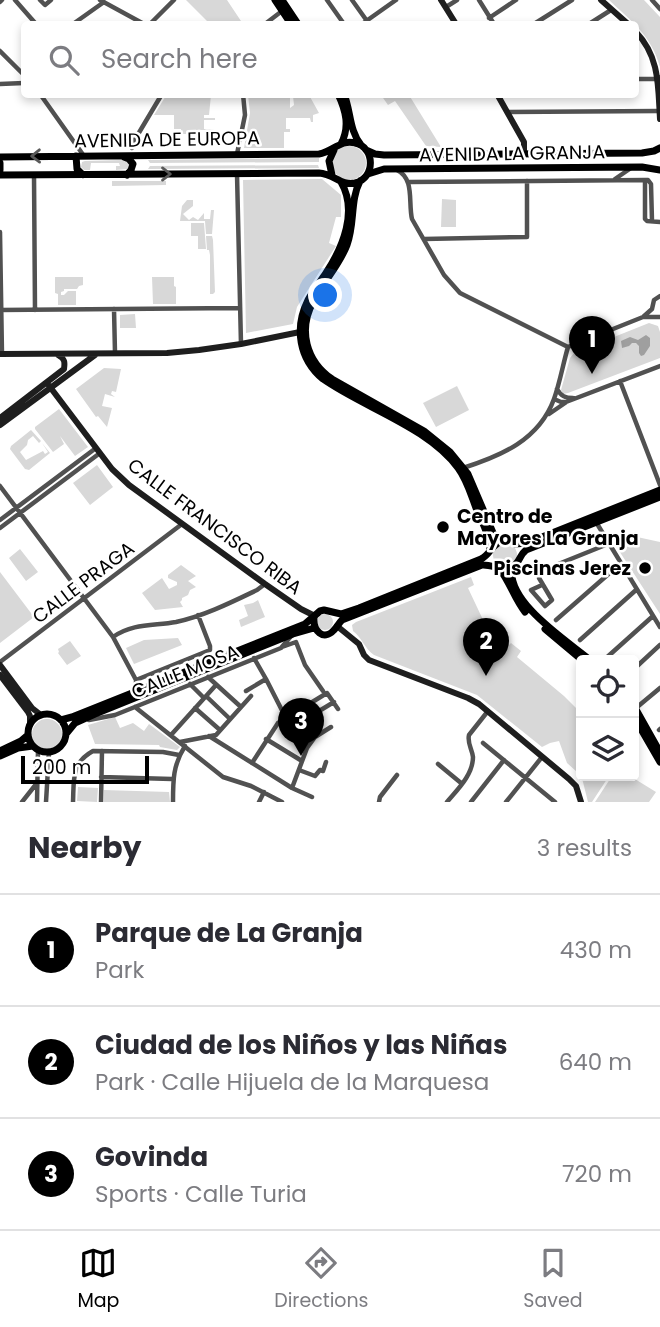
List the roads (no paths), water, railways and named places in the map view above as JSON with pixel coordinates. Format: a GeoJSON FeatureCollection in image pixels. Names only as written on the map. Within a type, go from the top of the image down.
{"type":"FeatureCollection","features":[{"type":"Feature","properties":{"kind":"main road"},"geometry":{"type":"LineString","coordinates":[[275,0],[286,4],[296,21]]}},
{"type":"Feature","properties":{"kind":"main road"},"geometry":{"type":"LineString","coordinates":[[286,4],[290,21]]}},
{"type":"Feature","properties":{"kind":"main road"},"geometry":{"type":"LineString","coordinates":[[340,98],[347,125],[341,144]]}},
{"type":"Feature","properties":{"kind":"main road"},"geometry":{"type":"LineString","coordinates":[[345,98],[352,128],[370,159],[370,169],[354,193],[353,216],[347,243],[310,308],[305,337],[314,362],[326,375],[433,437],[450,452],[461,468],[491,531],[504,540],[515,544],[527,543],[660,490]]}},
{"type":"Feature","properties":{"kind":"main road"},"geometry":{"type":"LineString","coordinates":[[341,144],[351,142],[364,147]]}},
{"type":"Feature","properties":{"kind":"main road","name":"AVENIDA DE EUROPA"},"geometry":{"type":"LineString","coordinates":[[0,157],[77,154],[319,154],[341,144]]}},
{"type":"Feature","properties":{"kind":"main road","name":"AVENIDA LA GRANJA"},"geometry":{"type":"LineString","coordinates":[[364,147],[375,154],[384,155],[642,153],[657,150]]}},
{"type":"Feature","properties":{"kind":"main road"},"geometry":{"type":"LineString","coordinates":[[334,149],[329,161],[332,175],[350,184],[360,181]]}},
{"type":"Feature","properties":{"kind":"main road","name":"AVENIDA LA GRANJA"},"geometry":{"type":"LineString","coordinates":[[657,150],[651,156],[651,161],[659,170]]}},
{"type":"Feature","properties":{"kind":"main road"},"geometry":{"type":"LineString","coordinates":[[77,154],[77,169],[83,175]]}},
{"type":"Feature","properties":{"kind":"main road"},"geometry":{"type":"LineString","coordinates":[[124,156],[133,164],[127,175]]}},
{"type":"Feature","properties":{"kind":"main road"},"geometry":{"type":"LineString","coordinates":[[0,163],[0,173]]}},
{"type":"Feature","properties":{"kind":"main road","name":"AVENIDA LA GRANJA"},"geometry":{"type":"LineString","coordinates":[[368,174],[378,170],[397,169],[632,167],[659,170]]}},
{"type":"Feature","properties":{"kind":"main road","name":"AVENIDA DE EUROPA"},"geometry":{"type":"LineString","coordinates":[[0,173],[332,175]]}},
{"type":"Feature","properties":{"kind":"main road"},"geometry":{"type":"LineString","coordinates":[[341,181],[349,201],[345,235],[332,264],[308,300],[300,332],[304,355],[317,374],[329,383],[429,440],[461,468],[488,537],[490,558],[503,573],[513,595],[527,613],[576,655]]}},
{"type":"Feature","properties":{"kind":"main road"},"geometry":{"type":"LineString","coordinates":[[519,555],[660,497]]}},
{"type":"Feature","properties":{"kind":"main road"},"geometry":{"type":"LineString","coordinates":[[61,720],[303,625],[324,610],[341,614],[483,559],[494,544],[504,540]]}},
{"type":"Feature","properties":{"kind":"main road"},"geometry":{"type":"LineString","coordinates":[[0,753],[18,748],[35,748],[49,752],[58,749],[75,723],[293,634],[314,628],[323,634],[331,633],[342,620],[482,565],[491,564],[504,569],[512,567],[517,563],[519,555],[515,544]]}},
{"type":"Feature","properties":{"kind":"main road"},"geometry":{"type":"LineString","coordinates":[[512,567],[513,584],[534,615],[584,655]]}},
{"type":"Feature","properties":{"kind":"main road"},"geometry":{"type":"LineString","coordinates":[[332,613],[336,617],[337,625]]}},
{"type":"Feature","properties":{"kind":"main road"},"geometry":{"type":"LineString","coordinates":[[314,617],[314,628]]}},
{"type":"Feature","properties":{"kind":"main road"},"geometry":{"type":"LineString","coordinates":[[0,753],[28,735],[30,725],[41,715],[51,715],[61,720],[66,734]]}},
{"type":"Feature","properties":{"kind":"main road"},"geometry":{"type":"LineString","coordinates":[[638,718],[660,752]]}},
{"type":"Feature","properties":{"kind":"main road"},"geometry":{"type":"LineString","coordinates":[[638,718],[660,762]]}},
{"type":"Feature","properties":{"kind":"main road"},"geometry":{"type":"LineString","coordinates":[[28,735],[35,748]]}},
{"type":"Feature","properties":{"kind":"street"},"geometry":{"type":"LineString","coordinates":[[15,0],[33,21]]}},
{"type":"Feature","properties":{"kind":"street"},"geometry":{"type":"LineString","coordinates":[[40,0],[45,5],[51,0]]}},
{"type":"Feature","properties":{"kind":"street"},"geometry":{"type":"LineString","coordinates":[[327,0],[342,21]]}},
{"type":"Feature","properties":{"kind":"street"},"geometry":{"type":"LineString","coordinates":[[352,0],[364,21]]}},
{"type":"Feature","properties":{"kind":"street"},"geometry":{"type":"LineString","coordinates":[[368,21],[396,0]]}},
{"type":"Feature","properties":{"kind":"street"},"geometry":{"type":"LineString","coordinates":[[441,0],[454,21]]}},
{"type":"Feature","properties":{"kind":"street"},"geometry":{"type":"LineString","coordinates":[[446,7],[457,0]]}},
{"type":"Feature","properties":{"kind":"street"},"geometry":{"type":"LineString","coordinates":[[479,0],[492,21]]}},
{"type":"Feature","properties":{"kind":"street"},"geometry":{"type":"LineString","coordinates":[[489,18],[516,0]]}},
{"type":"Feature","properties":{"kind":"street"},"geometry":{"type":"LineString","coordinates":[[539,21],[572,0]]}},
{"type":"Feature","properties":{"kind":"street"},"geometry":{"type":"LineString","coordinates":[[601,0],[624,21]]}},
{"type":"Feature","properties":{"kind":"street"},"geometry":{"type":"LineString","coordinates":[[653,0],[660,9]]}},
{"type":"Feature","properties":{"kind":"street"},"geometry":{"type":"LineString","coordinates":[[150,21],[172,1]]}},
{"type":"Feature","properties":{"kind":"street"},"geometry":{"type":"LineString","coordinates":[[78,21],[106,2],[141,21]]}},
{"type":"Feature","properties":{"kind":"street"},"geometry":{"type":"LineString","coordinates":[[268,21],[286,4]]}},
{"type":"Feature","properties":{"kind":"street"},"geometry":{"type":"LineString","coordinates":[[594,21],[611,10]]}},
{"type":"Feature","properties":{"kind":"street"},"geometry":{"type":"LineString","coordinates":[[639,38],[651,55],[659,78],[660,119]]}},
{"type":"Feature","properties":{"kind":"street"},"geometry":{"type":"LineString","coordinates":[[0,51],[21,72]]}},
{"type":"Feature","properties":{"kind":"street"},"geometry":{"type":"LineString","coordinates":[[17,67],[21,64]]}},
{"type":"Feature","properties":{"kind":"street"},"geometry":{"type":"LineString","coordinates":[[639,79],[659,78]]}},
{"type":"Feature","properties":{"kind":"street"},"geometry":{"type":"LineString","coordinates":[[0,84],[21,83]]}},
{"type":"Feature","properties":{"kind":"street"},"geometry":{"type":"LineString","coordinates":[[42,98],[77,154]]}},
{"type":"Feature","properties":{"kind":"street"},"geometry":{"type":"LineString","coordinates":[[124,156],[132,148],[160,98]]}},
{"type":"Feature","properties":{"kind":"street"},"geometry":{"type":"LineString","coordinates":[[237,155],[245,115],[243,98]]}},
{"type":"Feature","properties":{"kind":"street"},"geometry":{"type":"LineString","coordinates":[[498,98],[524,142],[524,154]]}},
{"type":"Feature","properties":{"kind":"street"},"geometry":{"type":"LineString","coordinates":[[507,112],[659,111]]}},
{"type":"Feature","properties":{"kind":"street"},"geometry":{"type":"LineString","coordinates":[[132,148],[138,156]]}},
{"type":"Feature","properties":{"kind":"street"},"geometry":{"type":"LineString","coordinates":[[611,180],[632,167]]}},
{"type":"Feature","properties":{"kind":"street"},"geometry":{"type":"LineString","coordinates":[[397,169],[409,182],[412,219],[444,275],[460,293],[568,347],[643,317],[652,309],[654,300],[660,296]]}},
{"type":"Feature","properties":{"kind":"street"},"geometry":{"type":"LineString","coordinates":[[237,174],[241,344]]}},
{"type":"Feature","properties":{"kind":"street"},"geometry":{"type":"LineString","coordinates":[[34,175],[35,310]]}},
{"type":"Feature","properties":{"kind":"street"},"geometry":{"type":"LineString","coordinates":[[409,182],[645,180],[645,219],[660,222]]}},
{"type":"Feature","properties":{"kind":"street"},"geometry":{"type":"LineString","coordinates":[[424,239],[527,237],[527,181]]}},
{"type":"Feature","properties":{"kind":"street"},"geometry":{"type":"LineString","coordinates":[[0,232],[1,354],[167,353],[241,344],[300,332]]}},
{"type":"Feature","properties":{"kind":"street"},"geometry":{"type":"LineString","coordinates":[[114,309],[115,353]]}},
{"type":"Feature","properties":{"kind":"street"},"geometry":{"type":"LineString","coordinates":[[1,310],[239,309]]}},
{"type":"Feature","properties":{"kind":"street"},"geometry":{"type":"LineString","coordinates":[[652,309],[660,317]]}},
{"type":"Feature","properties":{"kind":"street"},"geometry":{"type":"LineString","coordinates":[[643,317],[660,317]]}},
{"type":"Feature","properties":{"kind":"street"},"geometry":{"type":"LineString","coordinates":[[461,468],[511,449],[528,438],[538,427],[554,399],[568,347]]}},
{"type":"Feature","properties":{"kind":"street"},"geometry":{"type":"LineString","coordinates":[[56,354],[63,358],[65,363]]}},
{"type":"Feature","properties":{"kind":"street"},"geometry":{"type":"LineString","coordinates":[[0,425],[49,385],[64,369],[67,356],[72,354]]}},
{"type":"Feature","properties":{"kind":"street"},"geometry":{"type":"LineString","coordinates":[[70,373],[75,363],[75,356],[72,354]]}},
{"type":"Feature","properties":{"kind":"street"},"geometry":{"type":"LineString","coordinates":[[0,418],[96,354]]}},
{"type":"Feature","properties":{"kind":"street"},"geometry":{"type":"LineString","coordinates":[[554,399],[573,398],[660,366]]}},
{"type":"Feature","properties":{"kind":"street"},"geometry":{"type":"LineString","coordinates":[[620,381],[660,485]]}},
{"type":"Feature","properties":{"kind":"street","name":"CALLE FRANCISCO RIBA"},"geometry":{"type":"LineString","coordinates":[[49,385],[112,469],[129,485],[314,617]]}},
{"type":"Feature","properties":{"kind":"street"},"geometry":{"type":"LineString","coordinates":[[557,389],[566,400]]}},
{"type":"Feature","properties":{"kind":"street"},"geometry":{"type":"LineString","coordinates":[[545,416],[566,400]]}},
{"type":"Feature","properties":{"kind":"street"},"geometry":{"type":"LineString","coordinates":[[0,520],[18,510],[98,450]]}},
{"type":"Feature","properties":{"kind":"street"},"geometry":{"type":"LineString","coordinates":[[0,486],[113,637],[136,680],[136,691]]}},
{"type":"Feature","properties":{"kind":"street"},"geometry":{"type":"LineString","coordinates":[[0,528],[18,510]]}},
{"type":"Feature","properties":{"kind":"street"},"geometry":{"type":"LineString","coordinates":[[596,523],[660,627]]}},
{"type":"Feature","properties":{"kind":"street","name":"CALLE PRAGA"},"geometry":{"type":"LineString","coordinates":[[0,663],[182,524]]}},
{"type":"Feature","properties":{"kind":"street"},"geometry":{"type":"LineString","coordinates":[[542,584],[531,590],[545,606],[552,600],[539,575],[545,569],[608,544]]}},
{"type":"Feature","properties":{"kind":"street"},"geometry":{"type":"LineString","coordinates":[[556,620],[620,564]]}},
{"type":"Feature","properties":{"kind":"street"},"geometry":{"type":"LineString","coordinates":[[113,637],[134,627],[175,622],[198,615],[248,595],[265,584]]}},
{"type":"Feature","properties":{"kind":"street"},"geometry":{"type":"LineString","coordinates":[[580,640],[636,590]]}},
{"type":"Feature","properties":{"kind":"street"},"geometry":{"type":"LineString","coordinates":[[136,680],[209,650],[210,646],[198,615]]}},
{"type":"Feature","properties":{"kind":"street"},"geometry":{"type":"LineString","coordinates":[[351,636],[346,624],[352,616]]}},
{"type":"Feature","properties":{"kind":"street"},"geometry":{"type":"LineString","coordinates":[[609,655],[653,616]]}},
{"type":"Feature","properties":{"kind":"street"},"geometry":{"type":"LineString","coordinates":[[337,625],[359,644],[369,660],[468,698],[488,711],[576,786],[581,802]]}},
{"type":"Feature","properties":{"kind":"street"},"geometry":{"type":"LineString","coordinates":[[331,633],[341,632],[351,636]]}},
{"type":"Feature","properties":{"kind":"street","name":"CALLE MOSA"},"geometry":{"type":"LineString","coordinates":[[81,721],[107,717],[135,707],[281,648],[293,634]]}},
{"type":"Feature","properties":{"kind":"street"},"geometry":{"type":"LineString","coordinates":[[281,648],[296,642],[305,665],[323,691]]}},
{"type":"Feature","properties":{"kind":"street"},"geometry":{"type":"LineString","coordinates":[[639,664],[660,645]]}},
{"type":"Feature","properties":{"kind":"street"},"geometry":{"type":"LineString","coordinates":[[254,658],[291,728],[334,702]]}},
{"type":"Feature","properties":{"kind":"street"},"geometry":{"type":"LineString","coordinates":[[0,663],[32,708],[41,715]]}},
{"type":"Feature","properties":{"kind":"street"},"geometry":{"type":"LineString","coordinates":[[0,675],[28,712],[30,725]]}},
{"type":"Feature","properties":{"kind":"street"},"geometry":{"type":"LineString","coordinates":[[208,677],[241,707]]}},
{"type":"Feature","properties":{"kind":"street"},"geometry":{"type":"LineString","coordinates":[[246,691],[266,679]]}},
{"type":"Feature","properties":{"kind":"street"},"geometry":{"type":"LineString","coordinates":[[190,684],[230,719]]}},
{"type":"Feature","properties":{"kind":"street"},"geometry":{"type":"LineString","coordinates":[[171,735],[216,685]]}},
{"type":"Feature","properties":{"kind":"street"},"geometry":{"type":"LineString","coordinates":[[639,707],[660,688]]}},
{"type":"Feature","properties":{"kind":"street"},"geometry":{"type":"LineString","coordinates":[[252,763],[273,728],[285,719],[327,693],[338,709]]}},
{"type":"Feature","properties":{"kind":"street"},"geometry":{"type":"LineString","coordinates":[[180,742],[216,735],[251,696]]}},
{"type":"Feature","properties":{"kind":"street"},"geometry":{"type":"LineString","coordinates":[[135,707],[223,777],[251,786],[282,802]]}},
{"type":"Feature","properties":{"kind":"street"},"geometry":{"type":"LineString","coordinates":[[195,708],[220,730]]}},
{"type":"Feature","properties":{"kind":"street"},"geometry":{"type":"LineString","coordinates":[[447,802],[468,774],[473,761],[467,739],[488,711]]}},
{"type":"Feature","properties":{"kind":"street"},"geometry":{"type":"LineString","coordinates":[[292,788],[307,748],[315,737],[331,727]]}},
{"type":"Feature","properties":{"kind":"street"},"geometry":{"type":"LineString","coordinates":[[209,736],[292,788],[312,797]]}},
{"type":"Feature","properties":{"kind":"street"},"geometry":{"type":"LineString","coordinates":[[266,739],[302,761]]}},
{"type":"Feature","properties":{"kind":"street"},"geometry":{"type":"LineString","coordinates":[[484,743],[555,802]]}},
{"type":"Feature","properties":{"kind":"street"},"geometry":{"type":"LineString","coordinates":[[173,802],[173,771],[185,746]]}},
{"type":"Feature","properties":{"kind":"street"},"geometry":{"type":"LineString","coordinates":[[35,748],[37,802]]}},
{"type":"Feature","properties":{"kind":"street"},"geometry":{"type":"LineString","coordinates":[[73,802],[74,774],[84,756],[93,751],[163,752],[179,755]]}},
{"type":"Feature","properties":{"kind":"street"},"geometry":{"type":"LineString","coordinates":[[101,802],[102,751]]}},
{"type":"Feature","properties":{"kind":"street"},"geometry":{"type":"LineString","coordinates":[[46,802],[49,752]]}},
{"type":"Feature","properties":{"kind":"street"},"geometry":{"type":"LineString","coordinates":[[506,802],[543,757]]}},
{"type":"Feature","properties":{"kind":"street"},"geometry":{"type":"LineString","coordinates":[[471,802],[504,760]]}},
{"type":"Feature","properties":{"kind":"street"},"geometry":{"type":"LineString","coordinates":[[299,770],[315,776],[320,770],[323,771],[326,762]]}},
{"type":"Feature","properties":{"kind":"street"},"geometry":{"type":"LineString","coordinates":[[438,764],[461,783]]}},
{"type":"Feature","properties":{"kind":"street"},"geometry":{"type":"LineString","coordinates":[[379,802],[397,775]]}},
{"type":"Feature","properties":{"kind":"street"},"geometry":{"type":"LineString","coordinates":[[101,778],[173,779]]}},
{"type":"Feature","properties":{"kind":"street"},"geometry":{"type":"LineString","coordinates":[[22,802],[37,782]]}},
{"type":"Feature","properties":{"kind":"street"},"geometry":{"type":"LineString","coordinates":[[259,802],[264,792]]}},
{"type":"Feature","properties":{"kind":"place","name":"Parque de La Granja"},"geometry":{"type":"Point","coordinates":[592,374]}},
{"type":"Feature","properties":{"kind":"place","name":"Centro de Mayores La Granja"},"geometry":{"type":"Point","coordinates":[443,527]}},
{"type":"Feature","properties":{"kind":"place","name":"Piscinas Jerez"},"geometry":{"type":"Point","coordinates":[645,568]}},
{"type":"Feature","properties":{"kind":"place","name":"Ciudad de los Niños y las Niñas"},"geometry":{"type":"Point","coordinates":[486,676]}},
{"type":"Feature","properties":{"kind":"place","name":"Govinda"},"geometry":{"type":"Point","coordinates":[301,756]}}]}
